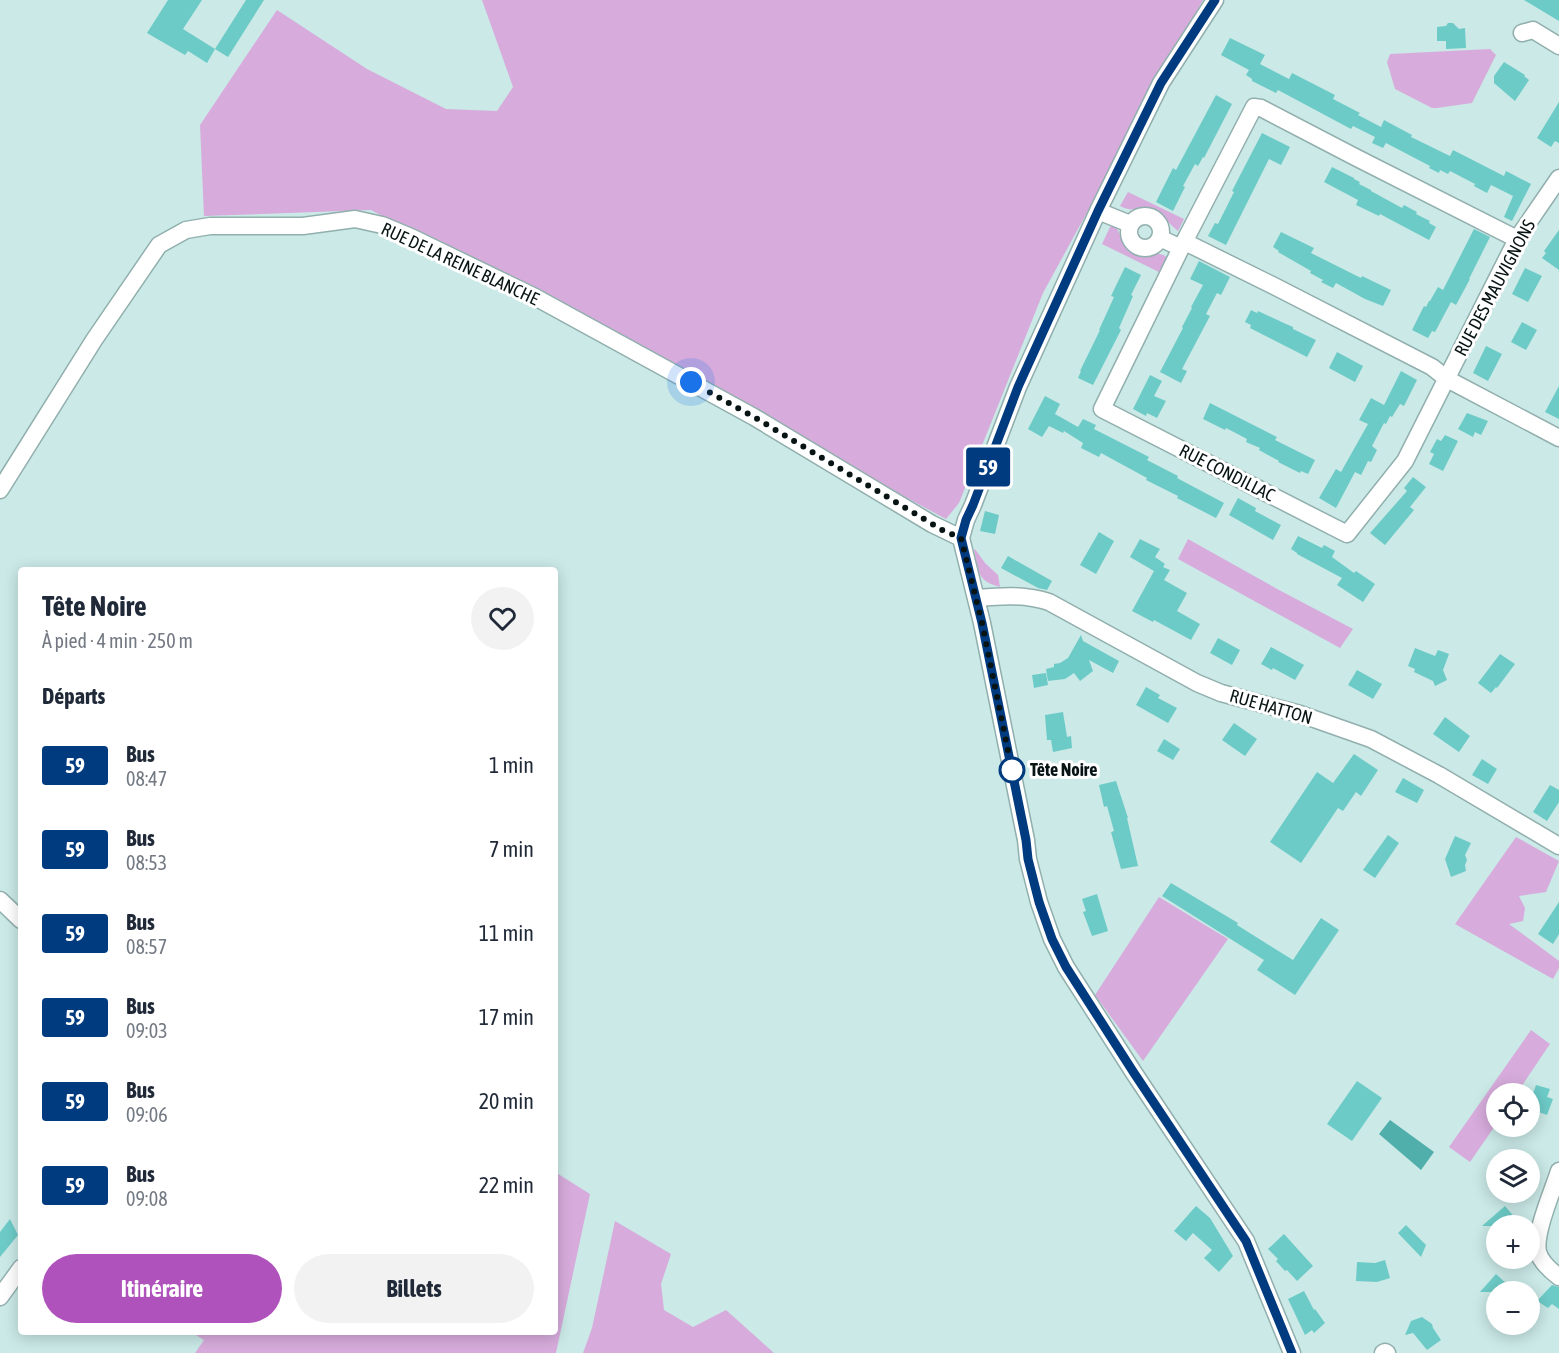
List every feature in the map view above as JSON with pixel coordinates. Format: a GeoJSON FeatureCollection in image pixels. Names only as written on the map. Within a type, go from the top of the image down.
{"type":"FeatureCollection","features":[{"type":"Feature","properties":{"kind":"street"},"geometry":{"type":"LineString","coordinates":[[1215,0],[1161,83],[1098,211],[1018,387],[961,538],[976,598],[1024,829],[1028,859],[1039,902],[1052,939],[1078,986],[1246,1241],[1292,1353]]}},
{"type":"Feature","properties":{"kind":"street"},"geometry":{"type":"LineString","coordinates":[[1522,33],[1533,30],[1559,46]]}},
{"type":"Feature","properties":{"kind":"street","name":"RUE CONDILLAC"},"geometry":{"type":"LineString","coordinates":[[1449,374],[1405,461],[1347,534],[1102,410],[1185,240],[1254,107],[1261,108],[1517,239]]}},
{"type":"Feature","properties":{"kind":"street","name":"RUE DES MAUVIGNONS"},"geometry":{"type":"LineString","coordinates":[[1185,240],[1366,335],[1380,333],[1428,355],[1449,374],[1517,239],[1559,178]]}},
{"type":"Feature","properties":{"kind":"street"},"geometry":{"type":"LineString","coordinates":[[1098,211],[1130,224]]}},
{"type":"Feature","properties":{"kind":"street"},"geometry":{"type":"LineString","coordinates":[[1144,215],[1154,218],[1161,227],[1160,238],[1149,248],[1138,247],[1129,235],[1130,224],[1144,215]]}},
{"type":"Feature","properties":{"kind":"street","name":"RUE DE LA REINE BLANCHE"},"geometry":{"type":"LineString","coordinates":[[0,490],[93,340],[159,245],[186,230],[210,226],[303,226],[355,219],[382,225],[413,238],[535,297],[754,417],[944,531],[961,538]]}},
{"type":"Feature","properties":{"kind":"street"},"geometry":{"type":"LineString","coordinates":[[1160,238],[1185,240]]}},
{"type":"Feature","properties":{"kind":"street"},"geometry":{"type":"LineString","coordinates":[[1449,374],[1559,438]]}},
{"type":"Feature","properties":{"kind":"street","name":"RUE HATTON"},"geometry":{"type":"LineString","coordinates":[[976,598],[1009,595],[1034,597],[1049,602],[1197,683],[1221,693],[1300,714],[1371,739],[1439,775],[1559,846]]}},
{"type":"Feature","properties":{"kind":"street"},"geometry":{"type":"LineString","coordinates":[[0,900],[18,917]]}},
{"type":"Feature","properties":{"kind":"street"},"geometry":{"type":"LineString","coordinates":[[1559,1171],[1539,1233],[1538,1253],[1548,1268],[1559,1277]]}},
{"type":"Feature","properties":{"kind":"street"},"geometry":{"type":"LineString","coordinates":[[0,1297],[18,1272]]}},
{"type":"Feature","properties":{"kind":"shaded area"},"geometry":{"type":"Polygon","coordinates":[[[482,0],[1203,0],[1043,293],[959,503],[946,519],[371,210],[204,216],[200,125],[277,10],[367,69],[446,109],[497,111],[513,87],[482,0]]]}},
{"type":"Feature","properties":{"kind":"shaded area"},"geometry":{"type":"Polygon","coordinates":[[[1490,49],[1496,55],[1472,103],[1437,108],[1432,108],[1395,89],[1387,62],[1390,54],[1490,49]]]}},
{"type":"Feature","properties":{"kind":"shaded area"},"geometry":{"type":"Polygon","coordinates":[[[1128,192],[1184,219],[1178,231],[1155,211],[1120,206],[1128,192]]]}},
{"type":"Feature","properties":{"kind":"shaded area"},"geometry":{"type":"Polygon","coordinates":[[[1113,226],[1124,241],[1138,252],[1161,254],[1170,260],[1163,274],[1102,244],[1110,227],[1113,226]]]}},
{"type":"Feature","properties":{"kind":"shaded area"},"geometry":{"type":"Polygon","coordinates":[[[1188,539],[1353,629],[1340,648],[1178,559],[1188,539]]]}},
{"type":"Feature","properties":{"kind":"shaded area"},"geometry":{"type":"Polygon","coordinates":[[[975,549],[998,575],[1000,587],[987,582],[980,575],[975,549]]]}},
{"type":"Feature","properties":{"kind":"shaded area"},"geometry":{"type":"Polygon","coordinates":[[[1516,837],[1559,861],[1546,892],[1519,896],[1525,908],[1523,921],[1509,924],[1559,961],[1559,968],[1553,979],[1455,924],[1516,837]]]}},
{"type":"Feature","properties":{"kind":"shaded area"},"geometry":{"type":"Polygon","coordinates":[[[1159,897],[1228,939],[1143,1061],[1095,995],[1159,897]]]}},
{"type":"Feature","properties":{"kind":"shaded area"},"geometry":{"type":"Polygon","coordinates":[[[1531,1030],[1550,1044],[1524,1083],[1494,1083],[1531,1030]]]}},
{"type":"Feature","properties":{"kind":"shaded area"},"geometry":{"type":"Polygon","coordinates":[[[1486,1094],[1487,1137],[1470,1162],[1449,1147],[1486,1094]]]}},
{"type":"Feature","properties":{"kind":"shaded area"},"geometry":{"type":"Polygon","coordinates":[[[558,1174],[590,1194],[556,1353],[195,1353],[204,1340],[196,1335],[558,1335],[558,1174]]]}},
{"type":"Feature","properties":{"kind":"shaded area"},"geometry":{"type":"Polygon","coordinates":[[[615,1221],[671,1254],[661,1284],[664,1310],[693,1327],[726,1310],[774,1353],[583,1353],[592,1328],[615,1221]]]}},
{"type":"Feature","properties":{"kind":"water"},"geometry":{"type":"Polygon","coordinates":[[[1390,1120],[1434,1152],[1421,1170],[1379,1134],[1390,1120]]]}},
{"type":"Feature","properties":{"kind":"building"},"geometry":{"type":"Polygon","coordinates":[[[168,0],[202,0],[183,29],[215,49],[207,63],[188,51],[185,55],[147,33],[168,0]]]}},
{"type":"Feature","properties":{"kind":"building"},"geometry":{"type":"Polygon","coordinates":[[[246,0],[264,0],[228,57],[215,49],[246,0]]]}},
{"type":"Feature","properties":{"kind":"building"},"geometry":{"type":"Polygon","coordinates":[[[1524,0],[1559,0],[1559,21],[1524,0]]]}},
{"type":"Feature","properties":{"kind":"building"},"geometry":{"type":"Polygon","coordinates":[[[1448,23],[1453,23],[1459,29],[1465,28],[1466,48],[1446,49],[1446,41],[1437,41],[1437,27],[1446,26],[1448,23]]]}},
{"type":"Feature","properties":{"kind":"building"},"geometry":{"type":"Polygon","coordinates":[[[1230,38],[1265,55],[1260,64],[1289,79],[1292,73],[1335,95],[1333,99],[1381,127],[1384,120],[1412,135],[1411,137],[1450,156],[1453,150],[1504,176],[1506,171],[1531,184],[1512,221],[1504,217],[1513,196],[1491,185],[1487,193],[1450,171],[1448,174],[1440,170],[1439,173],[1386,143],[1383,148],[1372,143],[1375,137],[1353,126],[1351,129],[1278,90],[1276,93],[1252,81],[1246,75],[1249,70],[1221,55],[1230,38]]]}},
{"type":"Feature","properties":{"kind":"building"},"geometry":{"type":"Polygon","coordinates":[[[1504,62],[1529,80],[1515,101],[1494,83],[1494,76],[1504,62]]]}},
{"type":"Feature","properties":{"kind":"building"},"geometry":{"type":"Polygon","coordinates":[[[1216,95],[1232,104],[1204,158],[1198,166],[1195,164],[1173,211],[1156,202],[1173,168],[1176,170],[1216,95]]]}},
{"type":"Feature","properties":{"kind":"building"},"geometry":{"type":"Polygon","coordinates":[[[1559,102],[1559,143],[1555,141],[1551,147],[1537,138],[1559,102]]]}},
{"type":"Feature","properties":{"kind":"building"},"geometry":{"type":"Polygon","coordinates":[[[1262,133],[1290,147],[1281,165],[1269,159],[1226,245],[1208,236],[1215,223],[1218,224],[1262,133]]]}},
{"type":"Feature","properties":{"kind":"building"},"geometry":{"type":"Polygon","coordinates":[[[1332,167],[1354,178],[1371,191],[1402,208],[1404,205],[1430,221],[1429,223],[1436,227],[1429,240],[1380,214],[1379,216],[1356,205],[1358,200],[1324,182],[1332,167]]]}},
{"type":"Feature","properties":{"kind":"building"},"geometry":{"type":"Polygon","coordinates":[[[1474,229],[1490,237],[1456,305],[1451,302],[1435,332],[1432,331],[1428,338],[1412,330],[1424,306],[1426,307],[1438,287],[1443,290],[1474,229]]]}},
{"type":"Feature","properties":{"kind":"building"},"geometry":{"type":"Polygon","coordinates":[[[1559,230],[1559,270],[1542,258],[1546,253],[1544,251],[1559,230]]]}},
{"type":"Feature","properties":{"kind":"building"},"geometry":{"type":"Polygon","coordinates":[[[1281,232],[1314,248],[1311,253],[1391,290],[1383,306],[1336,283],[1333,288],[1321,282],[1323,280],[1310,273],[1311,271],[1278,252],[1273,247],[1281,232]]]}},
{"type":"Feature","properties":{"kind":"building"},"geometry":{"type":"Polygon","coordinates":[[[1199,261],[1230,277],[1221,295],[1217,293],[1206,314],[1210,316],[1182,369],[1187,371],[1181,383],[1160,372],[1203,285],[1190,279],[1199,261]]]}},
{"type":"Feature","properties":{"kind":"building"},"geometry":{"type":"Polygon","coordinates":[[[1125,267],[1141,275],[1119,328],[1121,330],[1093,385],[1078,378],[1125,267]]]}},
{"type":"Feature","properties":{"kind":"building"},"geometry":{"type":"Polygon","coordinates":[[[1525,268],[1542,276],[1528,302],[1512,294],[1525,268]]]}},
{"type":"Feature","properties":{"kind":"building"},"geometry":{"type":"Polygon","coordinates":[[[1251,310],[1293,327],[1316,340],[1307,357],[1250,328],[1251,325],[1245,322],[1251,310]]]}},
{"type":"Feature","properties":{"kind":"building"},"geometry":{"type":"Polygon","coordinates":[[[1522,322],[1537,330],[1526,350],[1511,342],[1522,322]]]}},
{"type":"Feature","properties":{"kind":"building"},"geometry":{"type":"Polygon","coordinates":[[[1486,346],[1502,354],[1488,381],[1473,373],[1486,346]]]}},
{"type":"Feature","properties":{"kind":"building"},"geometry":{"type":"Polygon","coordinates":[[[1337,352],[1363,366],[1355,382],[1329,368],[1337,352]]]}},
{"type":"Feature","properties":{"kind":"building"},"geometry":{"type":"Polygon","coordinates":[[[1401,371],[1417,380],[1404,406],[1400,404],[1392,417],[1390,416],[1386,424],[1384,423],[1372,446],[1377,450],[1371,462],[1368,461],[1361,475],[1355,472],[1336,508],[1319,498],[1336,469],[1341,472],[1368,424],[1359,420],[1371,398],[1384,405],[1401,371]]]}},
{"type":"Feature","properties":{"kind":"building"},"geometry":{"type":"Polygon","coordinates":[[[1150,375],[1162,381],[1154,396],[1166,401],[1157,418],[1147,413],[1146,416],[1133,409],[1150,375]]]}},
{"type":"Feature","properties":{"kind":"building"},"geometry":{"type":"Polygon","coordinates":[[[1559,386],[1559,419],[1545,412],[1559,386]]]}},
{"type":"Feature","properties":{"kind":"building"},"geometry":{"type":"Polygon","coordinates":[[[1045,396],[1060,404],[1055,414],[1078,427],[1083,419],[1096,425],[1094,429],[1149,457],[1147,460],[1224,503],[1216,518],[1101,453],[1099,457],[1081,448],[1083,443],[1064,431],[1063,433],[1049,426],[1042,437],[1028,429],[1045,396]]]}},
{"type":"Feature","properties":{"kind":"building"},"geometry":{"type":"Polygon","coordinates":[[[1210,403],[1277,437],[1275,440],[1315,460],[1308,474],[1301,471],[1300,473],[1278,462],[1259,450],[1260,448],[1246,442],[1247,439],[1203,419],[1210,403]]]}},
{"type":"Feature","properties":{"kind":"building"},"geometry":{"type":"Polygon","coordinates":[[[1467,413],[1488,421],[1481,435],[1475,432],[1473,437],[1458,429],[1467,413]]]}},
{"type":"Feature","properties":{"kind":"building"},"geometry":{"type":"Polygon","coordinates":[[[1445,435],[1458,441],[1443,471],[1429,464],[1434,454],[1430,452],[1437,439],[1441,441],[1445,435]]]}},
{"type":"Feature","properties":{"kind":"building"},"geometry":{"type":"Polygon","coordinates":[[[1413,477],[1426,487],[1410,507],[1414,510],[1385,545],[1370,533],[1407,491],[1404,488],[1413,477]]]}},
{"type":"Feature","properties":{"kind":"building"},"geometry":{"type":"Polygon","coordinates":[[[1238,498],[1256,508],[1255,511],[1281,525],[1273,540],[1229,515],[1238,498]]]}},
{"type":"Feature","properties":{"kind":"building"},"geometry":{"type":"Polygon","coordinates":[[[985,511],[999,515],[995,534],[980,531],[985,511]]]}},
{"type":"Feature","properties":{"kind":"building"},"geometry":{"type":"Polygon","coordinates":[[[1099,532],[1114,541],[1096,574],[1080,565],[1099,532]]]}},
{"type":"Feature","properties":{"kind":"building"},"geometry":{"type":"Polygon","coordinates":[[[1298,536],[1322,548],[1324,545],[1335,551],[1332,557],[1354,573],[1356,571],[1375,584],[1363,602],[1337,585],[1342,578],[1291,549],[1298,536]]]}},
{"type":"Feature","properties":{"kind":"building"},"geometry":{"type":"Polygon","coordinates":[[[1140,539],[1160,549],[1155,557],[1165,564],[1163,567],[1170,570],[1164,580],[1187,593],[1177,611],[1200,624],[1191,640],[1132,611],[1154,571],[1130,557],[1140,539]]]}},
{"type":"Feature","properties":{"kind":"building"},"geometry":{"type":"Polygon","coordinates":[[[1008,556],[1052,581],[1047,590],[1038,588],[1001,568],[1008,556]]]}},
{"type":"Feature","properties":{"kind":"building"},"geometry":{"type":"Polygon","coordinates":[[[1081,635],[1083,641],[1119,661],[1113,673],[1089,660],[1093,671],[1080,681],[1074,673],[1065,679],[1048,681],[1046,669],[1068,658],[1081,635]]]}},
{"type":"Feature","properties":{"kind":"building"},"geometry":{"type":"Polygon","coordinates":[[[1218,638],[1240,650],[1232,665],[1210,653],[1218,638]]]}},
{"type":"Feature","properties":{"kind":"building"},"geometry":{"type":"Polygon","coordinates":[[[1271,647],[1304,665],[1295,680],[1261,664],[1271,647]]]}},
{"type":"Feature","properties":{"kind":"building"},"geometry":{"type":"Polygon","coordinates":[[[1415,648],[1435,656],[1438,650],[1449,654],[1443,670],[1447,680],[1435,686],[1433,681],[1414,672],[1415,669],[1408,666],[1415,648]]]}},
{"type":"Feature","properties":{"kind":"building"},"geometry":{"type":"Polygon","coordinates":[[[1500,654],[1515,664],[1491,693],[1478,683],[1500,654]]]}},
{"type":"Feature","properties":{"kind":"building"},"geometry":{"type":"Polygon","coordinates":[[[1357,670],[1382,684],[1373,699],[1348,685],[1357,670]]]}},
{"type":"Feature","properties":{"kind":"building"},"geometry":{"type":"Polygon","coordinates":[[[1046,673],[1048,685],[1034,688],[1032,675],[1046,673]]]}},
{"type":"Feature","properties":{"kind":"building"},"geometry":{"type":"Polygon","coordinates":[[[1146,687],[1160,695],[1158,698],[1177,708],[1168,723],[1136,705],[1146,687]]]}},
{"type":"Feature","properties":{"kind":"building"},"geometry":{"type":"Polygon","coordinates":[[[1063,712],[1067,737],[1071,736],[1072,748],[1053,752],[1051,740],[1047,740],[1045,715],[1063,712]]]}},
{"type":"Feature","properties":{"kind":"building"},"geometry":{"type":"Polygon","coordinates":[[[1445,717],[1470,736],[1459,752],[1433,734],[1445,717]]]}},
{"type":"Feature","properties":{"kind":"building"},"geometry":{"type":"Polygon","coordinates":[[[1234,723],[1257,739],[1245,756],[1222,740],[1234,723]]]}},
{"type":"Feature","properties":{"kind":"building"},"geometry":{"type":"Polygon","coordinates":[[[1164,739],[1180,749],[1173,760],[1157,751],[1164,739]]]}},
{"type":"Feature","properties":{"kind":"building"},"geometry":{"type":"Polygon","coordinates":[[[1354,754],[1378,770],[1361,796],[1356,792],[1343,811],[1338,808],[1301,863],[1270,842],[1317,772],[1333,783],[1354,754]]]}},
{"type":"Feature","properties":{"kind":"building"},"geometry":{"type":"Polygon","coordinates":[[[1482,759],[1497,769],[1488,784],[1472,775],[1482,759]]]}},
{"type":"Feature","properties":{"kind":"building"},"geometry":{"type":"Polygon","coordinates":[[[1403,778],[1424,790],[1417,803],[1395,792],[1403,778]]]}},
{"type":"Feature","properties":{"kind":"building"},"geometry":{"type":"Polygon","coordinates":[[[1116,781],[1128,818],[1138,866],[1121,869],[1111,832],[1114,831],[1107,806],[1104,807],[1099,785],[1116,781]]]}},
{"type":"Feature","properties":{"kind":"building"},"geometry":{"type":"Polygon","coordinates":[[[1550,785],[1559,790],[1559,802],[1547,821],[1533,812],[1550,785]]]}},
{"type":"Feature","properties":{"kind":"building"},"geometry":{"type":"Polygon","coordinates":[[[1388,835],[1399,843],[1375,878],[1363,870],[1388,835]]]}},
{"type":"Feature","properties":{"kind":"building"},"geometry":{"type":"Polygon","coordinates":[[[1455,836],[1471,843],[1465,855],[1466,871],[1451,877],[1445,859],[1455,836]]]}},
{"type":"Feature","properties":{"kind":"building"},"geometry":{"type":"Polygon","coordinates":[[[1171,883],[1238,923],[1237,925],[1293,960],[1321,918],[1339,930],[1295,995],[1257,970],[1264,960],[1162,896],[1171,883]]]}},
{"type":"Feature","properties":{"kind":"building"},"geometry":{"type":"Polygon","coordinates":[[[1097,894],[1108,931],[1092,936],[1083,912],[1086,911],[1082,899],[1097,894]]]}},
{"type":"Feature","properties":{"kind":"building"},"geometry":{"type":"Polygon","coordinates":[[[1559,902],[1559,934],[1553,944],[1538,934],[1559,902]]]}},
{"type":"Feature","properties":{"kind":"building"},"geometry":{"type":"Polygon","coordinates":[[[1357,1081],[1382,1098],[1352,1141],[1327,1124],[1357,1081]]]}},
{"type":"Feature","properties":{"kind":"building"},"geometry":{"type":"Polygon","coordinates":[[[1540,1086],[1550,1089],[1547,1097],[1553,1099],[1547,1115],[1540,1113],[1540,1086]]]}},
{"type":"Feature","properties":{"kind":"building"},"geometry":{"type":"Polygon","coordinates":[[[1196,1206],[1210,1218],[1233,1256],[1219,1272],[1204,1258],[1212,1250],[1193,1233],[1186,1241],[1174,1231],[1196,1206]]]}},
{"type":"Feature","properties":{"kind":"building"},"geometry":{"type":"Polygon","coordinates":[[[1505,1206],[1513,1215],[1495,1215],[1505,1206]]]}},
{"type":"Feature","properties":{"kind":"building"},"geometry":{"type":"Polygon","coordinates":[[[10,1219],[18,1235],[0,1257],[0,1232],[10,1219]]]}},
{"type":"Feature","properties":{"kind":"building"},"geometry":{"type":"Polygon","coordinates":[[[1406,1225],[1426,1245],[1421,1257],[1398,1233],[1406,1225]]]}},
{"type":"Feature","properties":{"kind":"building"},"geometry":{"type":"Polygon","coordinates":[[[1284,1234],[1313,1266],[1297,1281],[1287,1270],[1285,1271],[1268,1249],[1284,1234]]]}},
{"type":"Feature","properties":{"kind":"building"},"geometry":{"type":"Polygon","coordinates":[[[1385,1260],[1390,1278],[1377,1282],[1356,1281],[1357,1262],[1375,1263],[1385,1260]]]}},
{"type":"Feature","properties":{"kind":"building"},"geometry":{"type":"Polygon","coordinates":[[[1496,1274],[1504,1281],[1490,1281],[1496,1274]]]}},
{"type":"Feature","properties":{"kind":"building"},"geometry":{"type":"Polygon","coordinates":[[[1552,1285],[1559,1287],[1559,1309],[1552,1304],[1548,1308],[1540,1303],[1540,1298],[1552,1285]]]}},
{"type":"Feature","properties":{"kind":"building"},"geometry":{"type":"Polygon","coordinates":[[[1304,1291],[1314,1310],[1325,1323],[1314,1333],[1312,1330],[1305,1335],[1288,1299],[1304,1291]]]}},
{"type":"Feature","properties":{"kind":"building"},"geometry":{"type":"Polygon","coordinates":[[[1422,1317],[1432,1324],[1441,1340],[1427,1350],[1413,1333],[1405,1335],[1411,1321],[1422,1317]]]}},
{"type":"Feature","properties":{"kind":"bus line","name":"59"},"geometry":{"type":"LineString","coordinates":[[1215,0],[1161,83],[1098,211],[1018,387],[961,538],[982,623],[1028,859],[1039,902],[1052,939],[1066,967],[1134,1073],[1246,1241],[1292,1353]]}},
{"type":"Feature","properties":{"kind":"place","name":"Tête Noire"},"geometry":{"type":"Point","coordinates":[1012,770]}},
{"type":"Feature","properties":{"kind":"route"},"geometry":{"type":"LineString","coordinates":[[691,382],[754,417],[944,531],[961,538],[982,623],[1012,770]]}}]}
